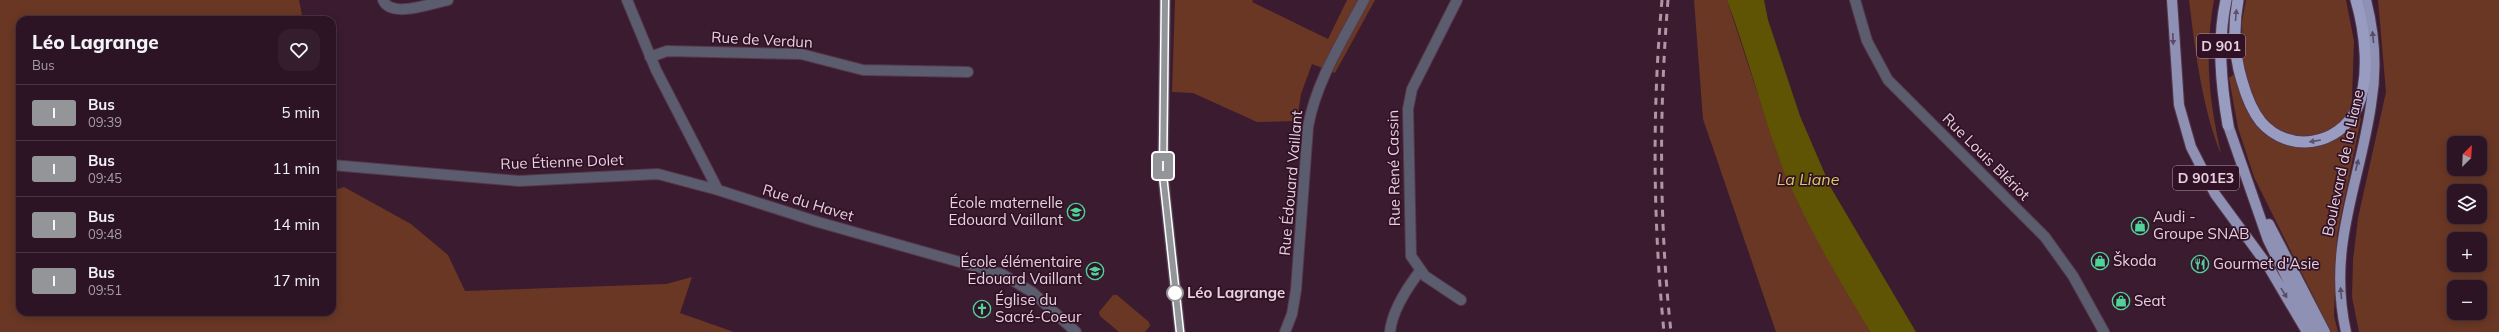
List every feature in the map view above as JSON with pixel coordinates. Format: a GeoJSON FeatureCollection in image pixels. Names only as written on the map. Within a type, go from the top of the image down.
{"type":"FeatureCollection","features":[{"type":"Feature","properties":{"kind":"highway","name":"D 901"},"geometry":{"type":"LineString","coordinates":[[2226,0],[2221,60],[2222,92],[2228,125]]}},
{"type":"Feature","properties":{"kind":"highway"},"geometry":{"type":"LineString","coordinates":[[2238,0],[2235,29],[2236,58],[2240,76],[2250,105],[2261,122],[2272,132],[2283,138],[2306,143],[2323,140],[2335,133],[2352,115],[2359,103],[2364,62],[2362,32],[2356,0]]}},
{"type":"Feature","properties":{"kind":"main road","name":"D 901E3"},"geometry":{"type":"LineString","coordinates":[[2172,0],[2179,105],[2191,147],[2215,194],[2268,266],[2307,332]]}},
{"type":"Feature","properties":{"kind":"main road","name":"Boulevard de la Liane"},"geometry":{"type":"LineString","coordinates":[[2346,332],[2340,288],[2341,244],[2348,204],[2369,121],[2375,72],[2373,36],[2366,0]]}},
{"type":"Feature","properties":{"kind":"main road","name":"D 901"},"geometry":{"type":"LineString","coordinates":[[2228,125],[2268,240],[2314,332]]}},
{"type":"Feature","properties":{"kind":"main road","name":"D 901"},"geometry":{"type":"LineString","coordinates":[[2242,166],[2275,237],[2325,332]]}},
{"type":"Feature","properties":{"kind":"street"},"geometry":{"type":"LineString","coordinates":[[382,0],[386,6],[398,10],[448,0]]}},
{"type":"Feature","properties":{"kind":"street"},"geometry":{"type":"LineString","coordinates":[[627,0],[650,57],[718,190]]}},
{"type":"Feature","properties":{"kind":"street"},"geometry":{"type":"LineString","coordinates":[[1165,0],[1163,175],[1180,332]]}},
{"type":"Feature","properties":{"kind":"street","name":"Rue Édouard Vaillant"},"geometry":{"type":"LineString","coordinates":[[1285,332],[1295,295],[1308,135],[1313,107],[1325,76],[1364,0]]}},
{"type":"Feature","properties":{"kind":"street","name":"Rue René Cassin"},"geometry":{"type":"LineString","coordinates":[[1457,0],[1415,82],[1408,102],[1410,251],[1413,261],[1420,271],[1461,300]]}},
{"type":"Feature","properties":{"kind":"street","name":"Rue Louis Blériot"},"geometry":{"type":"LineString","coordinates":[[1855,0],[1867,41],[1888,80],[2045,237],[2073,276],[2104,332]]}},
{"type":"Feature","properties":{"kind":"street","name":"Rue de Verdun"},"geometry":{"type":"LineString","coordinates":[[650,57],[667,51],[801,54],[863,70],[968,72]]}},
{"type":"Feature","properties":{"kind":"street","name":"Rue Étienne Dolet"},"geometry":{"type":"LineString","coordinates":[[336,165],[519,180],[658,174],[718,190]]}},
{"type":"Feature","properties":{"kind":"street","name":"Rue du Havet"},"geometry":{"type":"LineString","coordinates":[[718,190],[818,222],[1002,274],[1032,292],[1076,332]]}},
{"type":"Feature","properties":{"kind":"street"},"geometry":{"type":"LineString","coordinates":[[1390,332],[1397,311],[1407,290],[1420,271]]}},
{"type":"Feature","properties":{"kind":"shaded area"},"geometry":{"type":"Polygon","coordinates":[[[0,0],[299,0],[302,16],[16,16],[16,316],[336,316],[336,190],[344,187],[411,224],[448,255],[465,291],[666,284],[692,277],[680,313],[734,332],[0,332],[0,0]]]}},
{"type":"Feature","properties":{"kind":"shaded area"},"geometry":{"type":"Polygon","coordinates":[[[1175,0],[1253,0],[1252,2],[1328,39],[1347,0],[1375,0],[1335,73],[1312,64],[1301,94],[1297,121],[1257,122],[1193,93],[1172,92],[1175,0]]]}},
{"type":"Feature","properties":{"kind":"shaded area"},"geometry":{"type":"Polygon","coordinates":[[[1694,0],[1727,0],[1778,156],[1800,207],[1870,332],[1776,332],[1703,119],[1694,0]]]}},
{"type":"Feature","properties":{"kind":"shaded area"},"geometry":{"type":"Polygon","coordinates":[[[2189,0],[2214,0],[2209,40],[2209,77],[2213,115],[2221,154],[2214,136],[2204,98],[2189,0]]]}},
{"type":"Feature","properties":{"kind":"shaded area"},"geometry":{"type":"Polygon","coordinates":[[[2246,0],[2346,0],[2354,41],[2352,98],[2361,119],[2337,235],[2334,316],[2338,332],[2331,332],[2254,177],[2238,128],[2229,78],[2243,67],[2242,21],[2246,0]]]}},
{"type":"Feature","properties":{"kind":"shaded area"},"geometry":{"type":"Polygon","coordinates":[[[2378,0],[2499,0],[2499,332],[2359,332],[2352,297],[2353,260],[2358,218],[2386,92],[2378,0]]]}},
{"type":"Feature","properties":{"kind":"shaded area"},"geometry":{"type":"Polygon","coordinates":[[[1113,295],[1117,295],[1149,322],[1150,326],[1145,332],[1119,332],[1100,316],[1099,312],[1113,295]]]}},
{"type":"Feature","properties":{"kind":"water","name":"La Liane"},"geometry":{"type":"Polygon","coordinates":[[[1727,0],[1764,0],[1768,20],[1800,116],[1831,188],[1916,332],[1870,332],[1832,268],[1797,202],[1787,179],[1778,156],[1727,0]]]}},
{"type":"Feature","properties":{"kind":"railway"},"geometry":{"type":"LineString","coordinates":[[1662,0],[1655,124],[1655,166],[1660,291],[1664,332]]}},
{"type":"Feature","properties":{"kind":"railway"},"geometry":{"type":"LineString","coordinates":[[1668,0],[1663,83],[1662,208],[1671,332]]}},
{"type":"Feature","properties":{"kind":"bus line","name":"I"},"geometry":{"type":"LineString","coordinates":[[1165,0],[1162,150],[1163,175],[1174,292],[1180,332]]}},
{"type":"Feature","properties":{"kind":"place","name":"École maternelle Edouard Vaillant"},"geometry":{"type":"Point","coordinates":[1076,212]}},
{"type":"Feature","properties":{"kind":"place","name":"Audi - Groupe SNAB"},"geometry":{"type":"Point","coordinates":[2140,226]}},
{"type":"Feature","properties":{"kind":"place","name":"Škoda"},"geometry":{"type":"Point","coordinates":[2100,261]}},
{"type":"Feature","properties":{"kind":"place","name":"Gourmet d'Asie"},"geometry":{"type":"Point","coordinates":[2200,264]}},
{"type":"Feature","properties":{"kind":"place","name":"École élémentaire Edouard Vaillant"},"geometry":{"type":"Point","coordinates":[1095,271]}},
{"type":"Feature","properties":{"kind":"place","name":"Léo Lagrange"},"geometry":{"type":"Point","coordinates":[1175,293]}},
{"type":"Feature","properties":{"kind":"place","name":"Seat"},"geometry":{"type":"Point","coordinates":[2121,301]}},
{"type":"Feature","properties":{"kind":"place","name":"Église du Sacré-Coeur"},"geometry":{"type":"Point","coordinates":[982,309]}}]}
